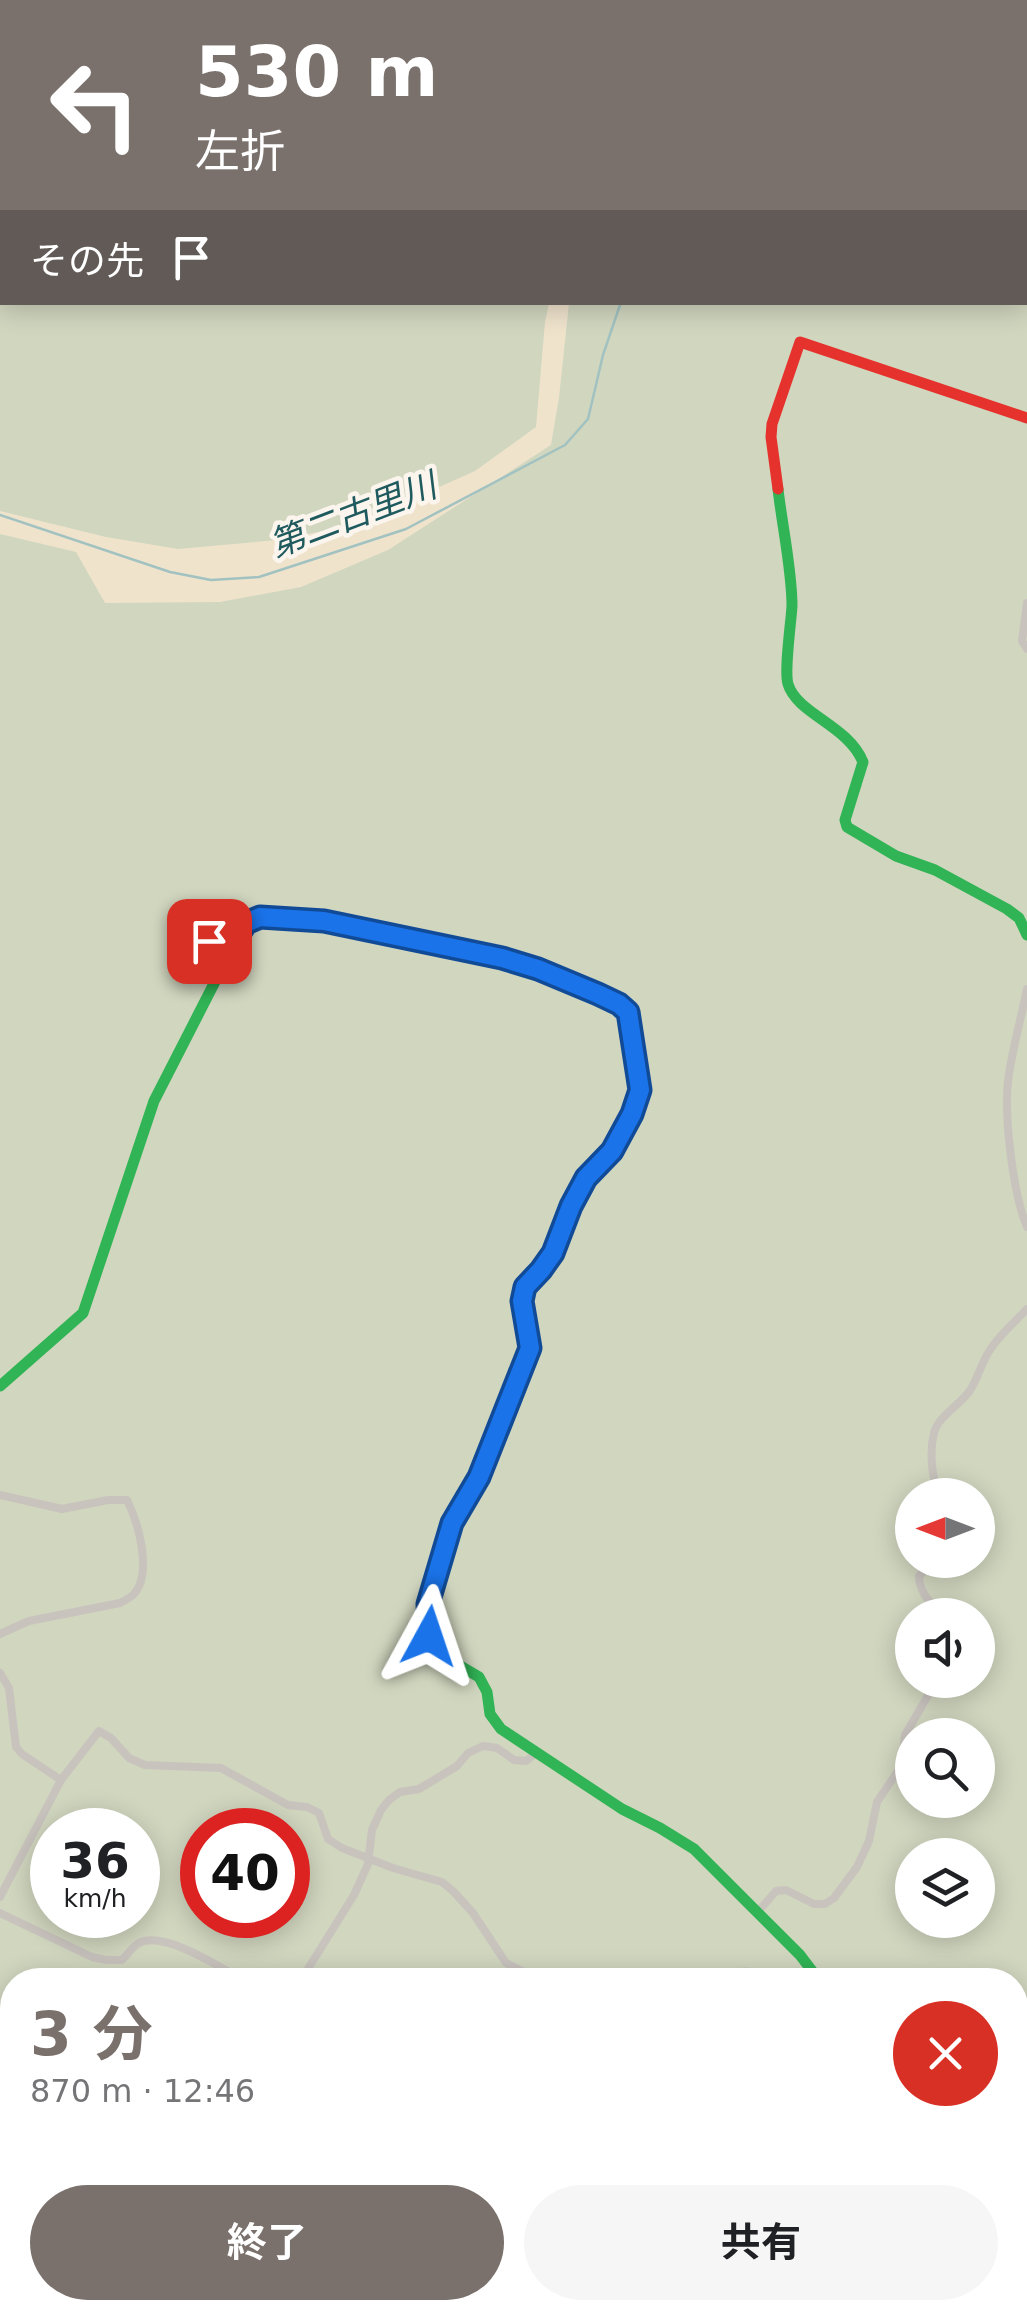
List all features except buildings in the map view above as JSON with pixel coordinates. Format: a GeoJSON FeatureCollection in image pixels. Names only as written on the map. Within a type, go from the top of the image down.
{"type":"FeatureCollection","features":[{"type":"Feature","properties":{"kind":"main road"},"geometry":{"type":"LineString","coordinates":[[1027,418],[800,342],[771,437],[792,602],[787,683],[798,699],[856,746],[863,762],[847,827],[896,856],[936,870],[1007,910],[1019,918],[1027,936]]}},
{"type":"Feature","properties":{"kind":"main road"},"geometry":{"type":"LineString","coordinates":[[0,1386],[82,1313],[154,1102],[246,923],[260,917],[324,921],[502,958],[619,1004],[628,1012],[640,1090],[612,1151],[578,1192],[553,1253],[525,1287],[522,1301],[530,1348],[479,1477],[452,1523],[428,1604],[429,1636],[435,1651],[479,1677],[487,1692],[490,1714],[501,1729],[622,1809],[694,1850],[810,1968]]}},
{"type":"Feature","properties":{"kind":"street"},"geometry":{"type":"LineString","coordinates":[[1027,603],[1022,641],[1027,650]]}},
{"type":"Feature","properties":{"kind":"street"},"geometry":{"type":"LineString","coordinates":[[180,948],[239,934]]}},
{"type":"Feature","properties":{"kind":"street"},"geometry":{"type":"LineString","coordinates":[[1027,989],[1008,1081],[1016,1192],[1027,1228]]}},
{"type":"Feature","properties":{"kind":"street"},"geometry":{"type":"LineString","coordinates":[[934,1478],[934,1432],[967,1395],[990,1350],[1027,1309]]}},
{"type":"Feature","properties":{"kind":"street"},"geometry":{"type":"LineString","coordinates":[[0,1495],[62,1508],[127,1500],[138,1528],[142,1567],[140,1583],[132,1596],[120,1603],[29,1620],[0,1634]]}},
{"type":"Feature","properties":{"kind":"street"},"geometry":{"type":"LineString","coordinates":[[0,1673],[9,1688],[16,1747],[61,1780]]}},
{"type":"Feature","properties":{"kind":"street"},"geometry":{"type":"LineString","coordinates":[[757,1913],[776,1892],[786,1890],[814,1904],[825,1904],[834,1898],[864,1857],[878,1802],[902,1764],[905,1735],[927,1698]]}},
{"type":"Feature","properties":{"kind":"street"},"geometry":{"type":"LineString","coordinates":[[0,1897],[61,1780],[99,1731],[145,1766],[221,1768],[288,1804],[319,1813],[328,1839],[342,1848],[442,1882],[473,1913],[506,1962],[517,1968]]}},
{"type":"Feature","properties":{"kind":"street"},"geometry":{"type":"LineString","coordinates":[[308,1968],[354,1896],[368,1859],[372,1830],[382,1810],[400,1792],[420,1789],[457,1766],[468,1752],[483,1746],[497,1748],[514,1760],[526,1761],[536,1753]]}},
{"type":"Feature","properties":{"kind":"street"},"geometry":{"type":"LineString","coordinates":[[0,1913],[92,1957],[122,1960],[137,1944],[162,1941],[221,1968]]}},
{"type":"Feature","properties":{"kind":"green space"},"geometry":{"type":"Polygon","coordinates":[[[0,305],[1027,305],[1027,1968],[0,1968],[0,305]]]}},
{"type":"Feature","properties":{"kind":"sand"},"geometry":{"type":"Polygon","coordinates":[[[549,305],[569,305],[551,445],[388,550],[301,587],[220,602],[105,603],[76,552],[0,534],[0,511],[106,537],[178,549],[277,540],[354,525],[475,471],[536,427],[549,305]]]}},
{"type":"Feature","properties":{"kind":"waterway","name":"第二古里川"},"geometry":{"type":"LineString","coordinates":[[0,515],[170,572],[211,580],[259,577],[406,529],[565,445],[588,419],[620,305]]}},
{"type":"Feature","properties":{"kind":"traffic: fast"},"geometry":{"type":"LineString","coordinates":[[778,489],[792,592],[788,684],[801,704],[846,738],[863,762],[845,820],[847,827],[896,856],[935,870],[1007,909],[1019,918],[1027,935]]}},
{"type":"Feature","properties":{"kind":"traffic: fast"},"geometry":{"type":"LineString","coordinates":[[0,1386],[83,1313],[154,1101],[245,923],[260,917],[304,918],[454,947],[538,969],[619,1004],[628,1012],[640,1090],[632,1114],[612,1151],[586,1178],[553,1253],[541,1270]]}},
{"type":"Feature","properties":{"kind":"traffic: fast"},"geometry":{"type":"LineString","coordinates":[[457,1664],[479,1677],[487,1692],[490,1714],[501,1729],[622,1809],[694,1849],[810,1968]]}},
{"type":"Feature","properties":{"kind":"traffic: slow"},"geometry":{"type":"LineString","coordinates":[[457,1664],[435,1651],[429,1636],[428,1604],[451,1523],[479,1477],[530,1348],[522,1301],[525,1287],[541,1270]]}},
{"type":"Feature","properties":{"kind":"traffic: jam"},"geometry":{"type":"LineString","coordinates":[[778,489],[772,424],[800,342],[1027,418]]}},
{"type":"Feature","properties":{"kind":"route"},"geometry":{"type":"LineString","coordinates":[[209,941],[239,934],[246,923],[260,917],[324,921],[502,958],[598,994],[628,1012],[640,1090],[612,1151],[586,1178],[571,1206],[553,1253],[525,1287],[522,1301],[530,1348],[479,1477],[452,1523],[428,1604],[429,1636]]}}]}
